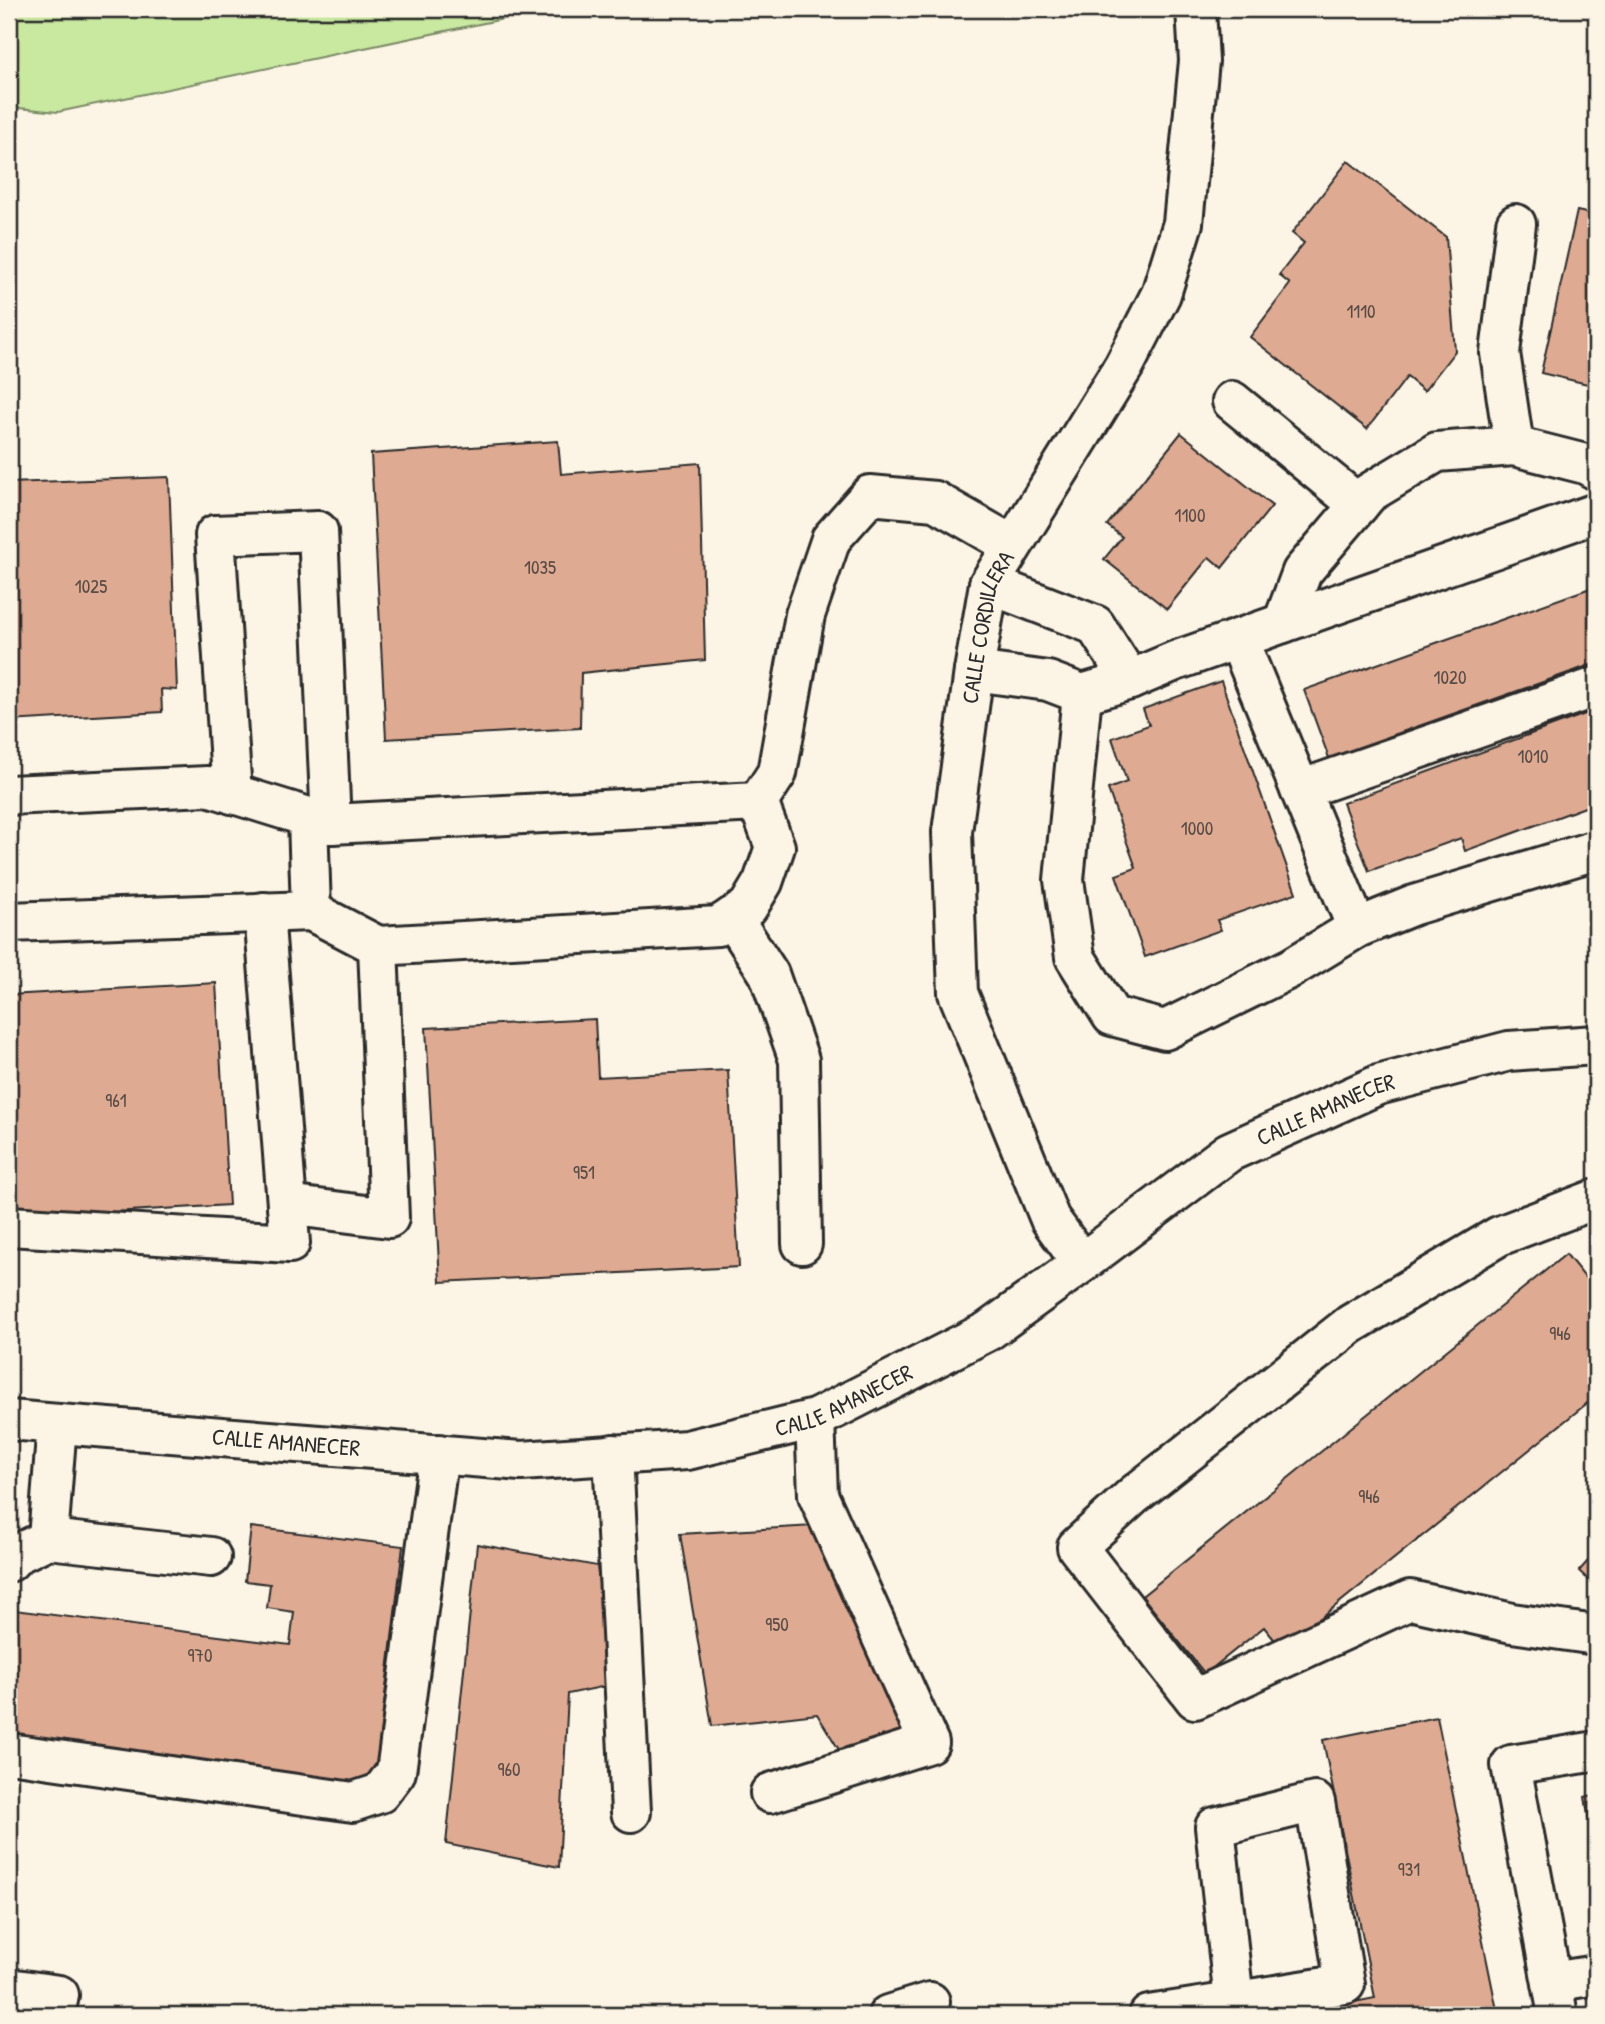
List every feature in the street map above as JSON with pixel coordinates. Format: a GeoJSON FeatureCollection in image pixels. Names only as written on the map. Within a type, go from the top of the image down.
{"type":"FeatureCollection","features":[{"type":"Feature","properties":{"kind":"street","name":"CALLE CORDILLERA"},"geometry":{"type":"LineString","coordinates":[[1082,1263],[1050,1219],[958,993],[952,832],[989,584],[1124,366],[1161,293],[1183,223],[1199,61],[1196,9]]}},
{"type":"Feature","properties":{"kind":"street"},"geometry":{"type":"LineString","coordinates":[[1514,446],[1500,353],[1516,224]]}},
{"type":"Feature","properties":{"kind":"street"},"geometry":{"type":"LineString","coordinates":[[1231,401],[1359,505]]}},
{"type":"Feature","properties":{"kind":"street"},"geometry":{"type":"LineString","coordinates":[[1283,623],[1302,572],[1369,493],[1437,452],[1514,446],[1585,464],[1596,470]]}},
{"type":"Feature","properties":{"kind":"street"},"geometry":{"type":"LineString","coordinates":[[758,802],[777,773],[805,615],[831,539],[870,495],[935,501],[1012,545]]}},
{"type":"Feature","properties":{"kind":"street"},"geometry":{"type":"LineString","coordinates":[[974,671],[1048,681],[1082,694],[1130,680],[1238,639],[1596,513]]}},
{"type":"Feature","properties":{"kind":"street"},"geometry":{"type":"LineString","coordinates":[[232,794],[215,535],[318,531],[320,822],[311,911]]}},
{"type":"Feature","properties":{"kind":"street"},"geometry":{"type":"LineString","coordinates":[[989,584],[1095,625],[1130,680]]}},
{"type":"Feature","properties":{"kind":"street"},"geometry":{"type":"LineString","coordinates":[[1238,639],[1357,928]]}},
{"type":"Feature","properties":{"kind":"street"},"geometry":{"type":"LineString","coordinates":[[1300,790],[1596,687]]}},
{"type":"Feature","properties":{"kind":"street"},"geometry":{"type":"LineString","coordinates":[[1082,694],[1064,880],[1075,957],[1112,1016],[1165,1030],[1291,968],[1357,928],[1414,905],[1596,850]]}},
{"type":"Feature","properties":{"kind":"street"},"geometry":{"type":"LineString","coordinates":[[9,795],[208,786],[320,822],[758,802]]}},
{"type":"Feature","properties":{"kind":"street"},"geometry":{"type":"LineString","coordinates":[[9,922],[311,911],[377,946],[718,926],[748,907],[763,882],[775,847],[758,802]]}},
{"type":"Feature","properties":{"kind":"street"},"geometry":{"type":"LineString","coordinates":[[9,1226],[290,1243],[264,912]]}},
{"type":"Feature","properties":{"kind":"street"},"geometry":{"type":"LineString","coordinates":[[732,917],[769,974],[799,1060],[802,1244]]}},
{"type":"Feature","properties":{"kind":"street"},"geometry":{"type":"LineString","coordinates":[[287,1205],[389,1218],[377,946]]}},
{"type":"Feature","properties":{"kind":"street","name":"CALLE AMANECER"},"geometry":{"type":"LineString","coordinates":[[9,1420],[521,1461],[687,1450],[815,1419],[988,1331],[1228,1152],[1378,1085],[1509,1051],[1596,1045]]}},
{"type":"Feature","properties":{"kind":"street"},"geometry":{"type":"LineString","coordinates":[[1596,1199],[1499,1236],[1351,1324],[1134,1495],[1077,1547],[1195,1699],[1410,1600],[1512,1623],[1596,1635]]}},
{"type":"Feature","properties":{"kind":"street"},"geometry":{"type":"LineString","coordinates":[[770,1793],[929,1743],[818,1495],[815,1419]]}},
{"type":"Feature","properties":{"kind":"street"},"geometry":{"type":"LineString","coordinates":[[48,1539],[57,1424]]}},
{"type":"Feature","properties":{"kind":"street"},"geometry":{"type":"LineString","coordinates":[[9,1753],[353,1801],[380,1793],[396,1772],[439,1454]]}},
{"type":"Feature","properties":{"kind":"street"},"geometry":{"type":"LineString","coordinates":[[613,1454],[631,1812]]}},
{"type":"Feature","properties":{"kind":"street"},"geometry":{"type":"LineString","coordinates":[[9,1562],[17,1554],[48,1539],[211,1557]]}},
{"type":"Feature","properties":{"kind":"street"},"geometry":{"type":"LineString","coordinates":[[1596,1751],[1511,1765],[1555,1999],[1596,1975]]}},
{"type":"Feature","properties":{"kind":"street"},"geometry":{"type":"LineString","coordinates":[[1149,2015],[1345,1984],[1315,1802],[1215,1827],[1234,2001]]}},
{"type":"Feature","properties":{"kind":"street"},"geometry":{"type":"LineString","coordinates":[[9,1988],[59,1995],[55,2015]]}},
{"type":"Feature","properties":{"kind":"street"},"geometry":{"type":"LineString","coordinates":[[888,2015],[930,2002]]}},
{"type":"Feature","properties":{"kind":"green space"},"geometry":{"type":"Polygon","coordinates":[[[9,9],[551,9],[58,112],[9,107],[9,9]]]}},
{"type":"Feature","properties":{"kind":"building"},"geometry":{"type":"Polygon","coordinates":[[[1348,161],[1446,237],[1455,351],[1424,391],[1407,377],[1367,429],[1250,337],[1290,284],[1279,275],[1304,243],[1292,233],[1348,161]]]}},
{"type":"Feature","properties":{"kind":"building"},"geometry":{"type":"Polygon","coordinates":[[[1577,211],[1596,215],[1596,386],[1541,373],[1577,211]]]}},
{"type":"Feature","properties":{"kind":"building"},"geometry":{"type":"Polygon","coordinates":[[[1181,433],[1272,506],[1222,568],[1209,557],[1167,609],[1104,559],[1122,537],[1107,525],[1181,433]]]}},
{"type":"Feature","properties":{"kind":"building"},"geometry":{"type":"Polygon","coordinates":[[[558,441],[561,474],[700,463],[705,660],[581,673],[580,728],[386,739],[371,454],[558,441]]]}},
{"type":"Feature","properties":{"kind":"building"},"geometry":{"type":"Polygon","coordinates":[[[169,477],[177,690],[161,689],[162,712],[9,721],[9,483],[169,477]]]}},
{"type":"Feature","properties":{"kind":"building"},"geometry":{"type":"Polygon","coordinates":[[[1596,586],[1596,663],[1329,758],[1304,690],[1596,586]]]}},
{"type":"Feature","properties":{"kind":"building"},"geometry":{"type":"Polygon","coordinates":[[[1221,681],[1296,893],[1217,920],[1221,930],[1145,957],[1116,875],[1136,868],[1108,789],[1127,782],[1112,738],[1149,725],[1143,709],[1221,681]]]}},
{"type":"Feature","properties":{"kind":"building"},"geometry":{"type":"Polygon","coordinates":[[[1596,710],[1596,803],[1465,851],[1461,838],[1369,871],[1343,803],[1596,710]]]}},
{"type":"Feature","properties":{"kind":"building"},"geometry":{"type":"Polygon","coordinates":[[[216,983],[229,1205],[12,1218],[9,1214],[9,995],[216,983]]]}},
{"type":"Feature","properties":{"kind":"building"},"geometry":{"type":"Polygon","coordinates":[[[595,1019],[598,1077],[728,1070],[739,1267],[440,1282],[426,1028],[595,1019]]]}},
{"type":"Feature","properties":{"kind":"building"},"geometry":{"type":"Polygon","coordinates":[[[1566,1254],[1596,1291],[1596,1396],[1282,1649],[1264,1627],[1205,1674],[1142,1596],[1566,1254]]]}},
{"type":"Feature","properties":{"kind":"building"},"geometry":{"type":"Polygon","coordinates":[[[814,1526],[912,1735],[846,1761],[817,1714],[712,1726],[680,1534],[814,1526]]]}},
{"type":"Feature","properties":{"kind":"building"},"geometry":{"type":"Polygon","coordinates":[[[251,1527],[403,1546],[376,1771],[355,1788],[18,1746],[9,1733],[9,1664],[15,1610],[290,1645],[294,1612],[267,1608],[270,1584],[245,1581],[251,1527]]]}},
{"type":"Feature","properties":{"kind":"building"},"geometry":{"type":"Polygon","coordinates":[[[477,1544],[597,1566],[611,1685],[568,1694],[559,1867],[446,1844],[477,1544]]]}},
{"type":"Feature","properties":{"kind":"building"},"geometry":{"type":"Polygon","coordinates":[[[1596,1552],[1596,1587],[1579,1571],[1596,1552]]]}},
{"type":"Feature","properties":{"kind":"building"},"geometry":{"type":"Polygon","coordinates":[[[1437,1717],[1498,2015],[1289,2015],[1375,1998],[1323,1740],[1437,1717]]]}},
{"type":"Feature","properties":{"kind":"building"},"geometry":{"type":"Polygon","coordinates":[[[1596,1794],[1596,1861],[1585,1797],[1596,1794]]]}},
{"type":"Feature","properties":{"kind":"building"},"geometry":{"type":"Polygon","coordinates":[[[9,2010],[21,2012],[21,2015],[9,2015],[9,2010]]]}}]}
